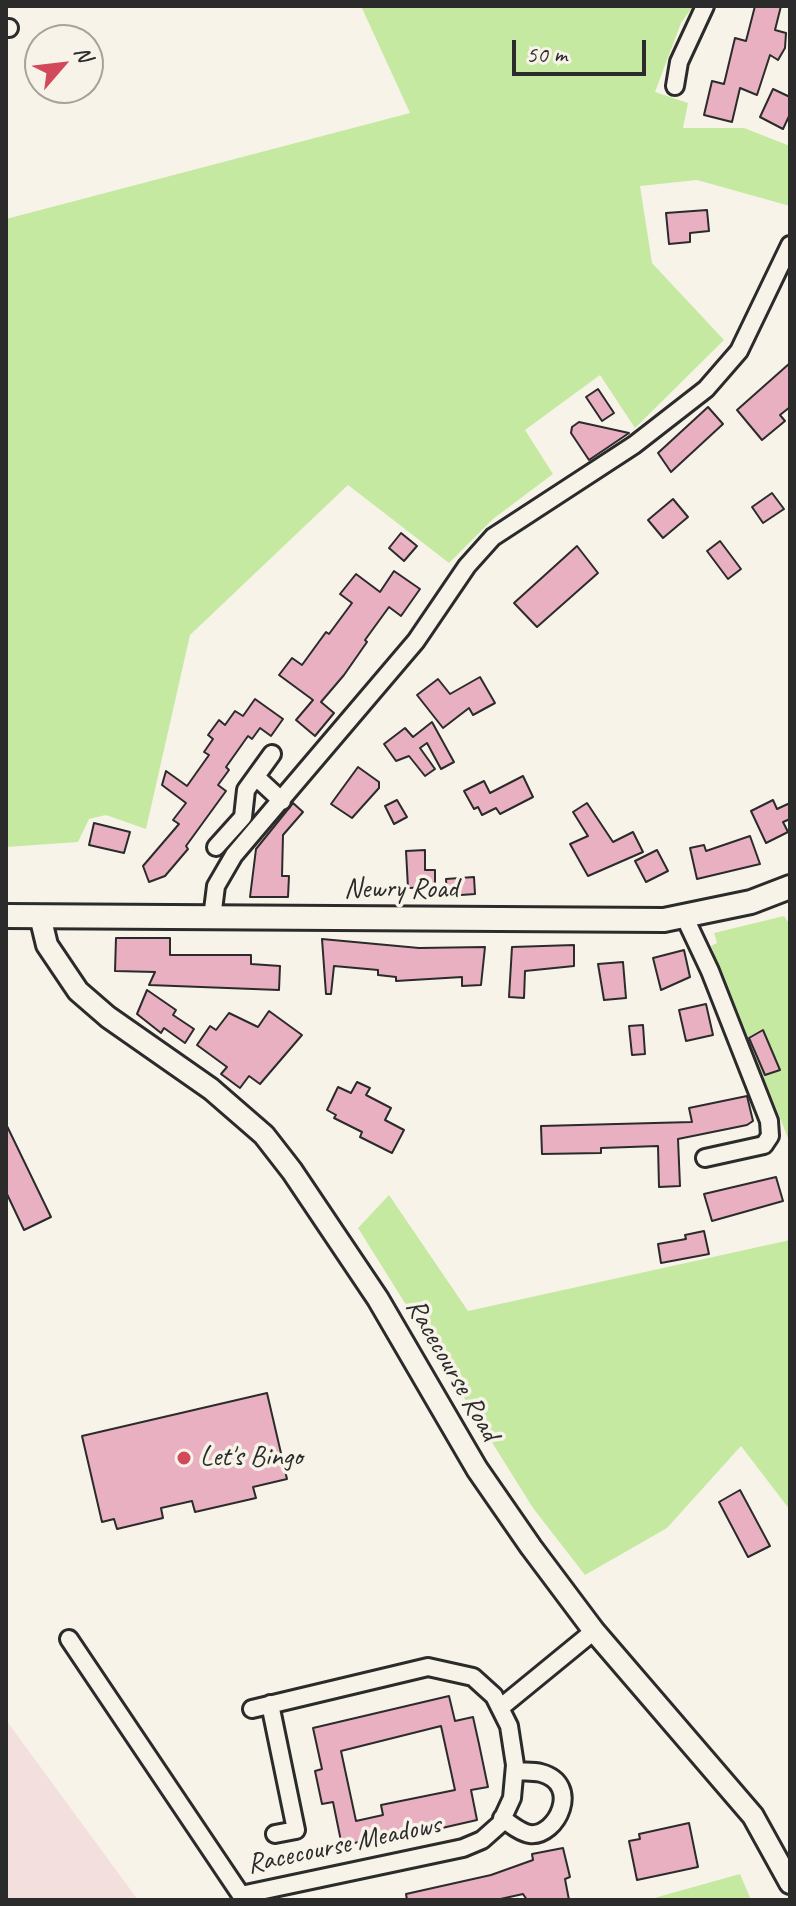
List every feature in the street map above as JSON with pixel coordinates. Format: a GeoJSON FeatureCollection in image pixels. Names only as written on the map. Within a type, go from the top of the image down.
{"type":"FeatureCollection","features":[{"type":"Feature","properties":{"kind":"main road","name":"Newry Road"},"geometry":{"type":"LineString","coordinates":[[6,916],[637,921],[685,918],[751,902],[790,887]]}},
{"type":"Feature","properties":{"kind":"street"},"geometry":{"type":"LineString","coordinates":[[675,86],[679,62],[705,6]]}},
{"type":"Feature","properties":{"kind":"street"},"geometry":{"type":"LineString","coordinates":[[212,918],[216,886],[234,855],[416,641],[467,566],[493,537],[634,445],[706,389],[739,351],[790,245]]}},
{"type":"Feature","properties":{"kind":"street"},"geometry":{"type":"LineString","coordinates":[[216,847],[243,817],[246,790],[272,754]]}},
{"type":"Feature","properties":{"kind":"street"},"geometry":{"type":"LineString","coordinates":[[256,777],[282,801]]}},
{"type":"Feature","properties":{"kind":"street","name":"Racecourse Road"},"geometry":{"type":"LineString","coordinates":[[40,916],[47,945],[78,991],[108,1017],[211,1089],[264,1135],[292,1171],[378,1299],[477,1469],[594,1631],[753,1816],[790,1883]]}},
{"type":"Feature","properties":{"kind":"street"},"geometry":{"type":"LineString","coordinates":[[685,918],[710,971],[769,1121],[770,1136],[764,1145],[705,1158]]}},
{"type":"Feature","properties":{"kind":"street"},"geometry":{"type":"LineString","coordinates":[[500,1708],[594,1631]]}},
{"type":"Feature","properties":{"kind":"street","name":"Racecourse Meadows"},"geometry":{"type":"LineString","coordinates":[[69,1639],[241,1895],[463,1848],[482,1840],[502,1818]]}},
{"type":"Feature","properties":{"kind":"street"},"geometry":{"type":"LineString","coordinates":[[252,1709],[428,1667],[473,1677],[494,1696],[509,1726],[515,1771],[512,1798],[502,1818],[528,1835],[539,1833],[561,1811],[564,1801],[559,1785],[542,1773],[515,1771]]}},
{"type":"Feature","properties":{"kind":"street"},"geometry":{"type":"LineString","coordinates":[[270,1704],[296,1830],[275,1834]]}},
{"type":"Feature","properties":{"kind":"shaded area"},"geometry":{"type":"Polygon","coordinates":[[[6,1720],[138,1900],[6,1900],[6,1720]]]}},
{"type":"Feature","properties":{"kind":"green space"},"geometry":{"type":"Polygon","coordinates":[[[361,6],[693,6],[681,23],[655,92],[688,103],[683,128],[744,128],[790,146],[790,206],[697,180],[640,186],[652,263],[724,340],[635,428],[600,375],[525,430],[553,474],[493,519],[449,563],[348,485],[190,635],[146,829],[106,815],[89,819],[78,842],[6,847],[6,219],[410,113],[361,6]]]}},
{"type":"Feature","properties":{"kind":"green space"},"geometry":{"type":"Polygon","coordinates":[[[784,916],[790,925],[790,1143],[711,946],[717,943],[714,933],[784,916]]]}},
{"type":"Feature","properties":{"kind":"green space"},"geometry":{"type":"Polygon","coordinates":[[[389,1195],[468,1311],[790,1240],[790,1510],[741,1446],[667,1528],[585,1575],[533,1508],[358,1228],[389,1195]]]}},
{"type":"Feature","properties":{"kind":"green space"},"geometry":{"type":"Polygon","coordinates":[[[740,1874],[751,1900],[647,1900],[740,1874]]]}},
{"type":"Feature","properties":{"kind":"building"},"geometry":{"type":"Polygon","coordinates":[[[755,6],[781,6],[775,30],[786,33],[785,48],[778,60],[770,55],[757,95],[740,88],[732,122],[704,115],[712,81],[724,84],[735,38],[746,41],[755,6]]]}},
{"type":"Feature","properties":{"kind":"building"},"geometry":{"type":"Polygon","coordinates":[[[773,89],[790,97],[790,114],[783,129],[760,117],[773,89]]]}},
{"type":"Feature","properties":{"kind":"building"},"geometry":{"type":"Polygon","coordinates":[[[707,210],[709,231],[690,233],[690,242],[669,244],[666,213],[707,210]]]}},
{"type":"Feature","properties":{"kind":"building"},"geometry":{"type":"Polygon","coordinates":[[[790,363],[790,407],[780,415],[785,421],[762,440],[737,410],[790,363]]]}},
{"type":"Feature","properties":{"kind":"building"},"geometry":{"type":"Polygon","coordinates":[[[598,389],[614,413],[602,421],[586,397],[598,389]]]}},
{"type":"Feature","properties":{"kind":"building"},"geometry":{"type":"Polygon","coordinates":[[[708,407],[723,424],[671,472],[658,453],[708,407]]]}},
{"type":"Feature","properties":{"kind":"building"},"geometry":{"type":"Polygon","coordinates":[[[579,422],[629,433],[589,460],[571,433],[572,427],[579,422]]]}},
{"type":"Feature","properties":{"kind":"building"},"geometry":{"type":"Polygon","coordinates":[[[772,493],[784,509],[763,523],[752,507],[772,493]]]}},
{"type":"Feature","properties":{"kind":"building"},"geometry":{"type":"Polygon","coordinates":[[[673,499],[688,517],[663,538],[648,520],[673,499]]]}},
{"type":"Feature","properties":{"kind":"building"},"geometry":{"type":"Polygon","coordinates":[[[401,533],[417,546],[404,561],[389,548],[401,533]]]}},
{"type":"Feature","properties":{"kind":"building"},"geometry":{"type":"Polygon","coordinates":[[[720,541],[741,569],[728,579],[707,551],[720,541]]]}},
{"type":"Feature","properties":{"kind":"building"},"geometry":{"type":"Polygon","coordinates":[[[577,546],[598,573],[537,627],[514,603],[577,546]]]}},
{"type":"Feature","properties":{"kind":"building"},"geometry":{"type":"Polygon","coordinates":[[[394,571],[420,589],[401,616],[389,607],[365,640],[367,642],[344,675],[321,702],[334,713],[315,736],[296,720],[313,700],[279,675],[292,658],[302,665],[326,632],[329,634],[352,603],[340,594],[356,574],[380,592],[394,571]]]}},
{"type":"Feature","properties":{"kind":"building"},"geometry":{"type":"Polygon","coordinates":[[[480,677],[495,703],[473,715],[469,708],[443,728],[417,695],[438,679],[450,694],[480,677]]]}},
{"type":"Feature","properties":{"kind":"building"},"geometry":{"type":"Polygon","coordinates":[[[255,699],[283,719],[271,736],[260,728],[252,739],[248,736],[226,767],[229,770],[218,785],[226,791],[186,846],[188,849],[165,876],[149,882],[143,866],[179,824],[173,820],[186,803],[162,785],[166,771],[187,786],[209,755],[204,752],[213,739],[208,735],[219,720],[225,725],[235,711],[243,716],[255,699]]]}},
{"type":"Feature","properties":{"kind":"building"},"geometry":{"type":"Polygon","coordinates":[[[432,722],[454,762],[441,769],[427,743],[420,748],[435,769],[425,776],[409,756],[396,761],[384,744],[405,728],[413,737],[432,722]]]}},
{"type":"Feature","properties":{"kind":"building"},"geometry":{"type":"Polygon","coordinates":[[[358,767],[379,782],[379,788],[352,818],[331,804],[358,767]]]}},
{"type":"Feature","properties":{"kind":"building"},"geometry":{"type":"Polygon","coordinates":[[[523,776],[533,797],[500,814],[496,808],[482,815],[478,807],[474,809],[464,791],[484,781],[490,793],[523,776]]]}},
{"type":"Feature","properties":{"kind":"building"},"geometry":{"type":"Polygon","coordinates":[[[397,800],[407,817],[394,824],[385,806],[397,800]]]}},
{"type":"Feature","properties":{"kind":"building"},"geometry":{"type":"Polygon","coordinates":[[[773,800],[777,809],[790,803],[790,819],[783,822],[788,832],[766,843],[751,811],[773,800]]]}},
{"type":"Feature","properties":{"kind":"building"},"geometry":{"type":"Polygon","coordinates":[[[293,803],[303,812],[283,835],[282,876],[289,876],[288,897],[250,897],[256,849],[293,803]]]}},
{"type":"Feature","properties":{"kind":"building"},"geometry":{"type":"Polygon","coordinates":[[[587,803],[613,842],[633,832],[643,852],[588,876],[570,844],[588,836],[573,812],[587,803]]]}},
{"type":"Feature","properties":{"kind":"building"},"geometry":{"type":"Polygon","coordinates":[[[94,823],[130,832],[124,853],[89,845],[94,823]]]}},
{"type":"Feature","properties":{"kind":"building"},"geometry":{"type":"Polygon","coordinates":[[[750,836],[760,864],[697,879],[690,848],[704,845],[706,851],[750,836]]]}},
{"type":"Feature","properties":{"kind":"building"},"geometry":{"type":"Polygon","coordinates":[[[425,850],[425,870],[435,870],[435,887],[408,888],[406,851],[425,850]]]}},
{"type":"Feature","properties":{"kind":"building"},"geometry":{"type":"Polygon","coordinates":[[[657,850],[668,871],[646,882],[635,861],[657,850]]]}},
{"type":"Feature","properties":{"kind":"building"},"geometry":{"type":"Polygon","coordinates":[[[474,877],[475,894],[447,896],[446,879],[474,877]]]}},
{"type":"Feature","properties":{"kind":"building"},"geometry":{"type":"Polygon","coordinates":[[[116,938],[170,938],[170,955],[251,955],[251,964],[280,966],[279,990],[149,985],[155,972],[115,971],[116,938]]]}},
{"type":"Feature","properties":{"kind":"building"},"geometry":{"type":"Polygon","coordinates":[[[322,939],[419,948],[485,947],[481,985],[462,986],[462,977],[396,981],[396,977],[378,975],[378,970],[334,966],[331,994],[326,994],[322,939]]]}},
{"type":"Feature","properties":{"kind":"building"},"geometry":{"type":"Polygon","coordinates":[[[574,945],[574,966],[525,971],[524,998],[509,997],[512,947],[574,945]]]}},
{"type":"Feature","properties":{"kind":"building"},"geometry":{"type":"Polygon","coordinates":[[[684,950],[690,977],[661,990],[653,958],[684,950]]]}},
{"type":"Feature","properties":{"kind":"building"},"geometry":{"type":"Polygon","coordinates":[[[623,962],[626,998],[604,1000],[598,964],[623,962]]]}},
{"type":"Feature","properties":{"kind":"building"},"geometry":{"type":"Polygon","coordinates":[[[147,990],[176,1010],[173,1015],[194,1029],[185,1043],[164,1028],[161,1033],[137,1014],[147,990]]]}},
{"type":"Feature","properties":{"kind":"building"},"geometry":{"type":"Polygon","coordinates":[[[706,1004],[713,1035],[686,1041],[679,1010],[706,1004]]]}},
{"type":"Feature","properties":{"kind":"building"},"geometry":{"type":"Polygon","coordinates":[[[269,1011],[302,1035],[260,1084],[249,1076],[240,1088],[221,1074],[227,1067],[197,1045],[210,1026],[216,1030],[229,1013],[258,1027],[269,1011]]]}},
{"type":"Feature","properties":{"kind":"building"},"geometry":{"type":"Polygon","coordinates":[[[643,1025],[645,1054],[632,1055],[629,1026],[643,1025]]]}},
{"type":"Feature","properties":{"kind":"building"},"geometry":{"type":"Polygon","coordinates":[[[763,1030],[780,1070],[765,1075],[749,1038],[763,1030]]]}},
{"type":"Feature","properties":{"kind":"building"},"geometry":{"type":"Polygon","coordinates":[[[357,1082],[370,1088],[366,1095],[391,1108],[385,1120],[404,1130],[392,1153],[360,1137],[362,1132],[334,1118],[336,1115],[327,1110],[338,1087],[351,1093],[357,1082]]]}},
{"type":"Feature","properties":{"kind":"building"},"geometry":{"type":"Polygon","coordinates":[[[747,1096],[753,1121],[747,1125],[678,1139],[680,1186],[659,1187],[658,1146],[601,1148],[601,1153],[542,1154],[541,1126],[692,1122],[689,1108],[747,1096]]]}},
{"type":"Feature","properties":{"kind":"building"},"geometry":{"type":"Polygon","coordinates":[[[6,1124],[51,1217],[24,1230],[6,1192],[6,1124]]]}},
{"type":"Feature","properties":{"kind":"building"},"geometry":{"type":"Polygon","coordinates":[[[776,1177],[783,1201],[712,1221],[704,1194],[776,1177]]]}},
{"type":"Feature","properties":{"kind":"building"},"geometry":{"type":"Polygon","coordinates":[[[704,1231],[709,1254],[661,1263],[658,1244],[686,1239],[685,1235],[704,1231]]]}},
{"type":"Feature","properties":{"kind":"building","name":"Let's Bingo"},"geometry":{"type":"Polygon","coordinates":[[[267,1393],[287,1479],[253,1487],[256,1498],[195,1512],[192,1501],[161,1508],[163,1518],[117,1529],[114,1519],[102,1522],[82,1436],[267,1393]]]}},
{"type":"Feature","properties":{"kind":"building"},"geometry":{"type":"Polygon","coordinates":[[[740,1490],[770,1546],[748,1557],[719,1502],[740,1490]]]}},
{"type":"Feature","properties":{"kind":"building"},"geometry":{"type":"Polygon","coordinates":[[[449,1696],[455,1721],[473,1717],[488,1787],[471,1790],[477,1820],[442,1828],[441,1822],[342,1846],[333,1802],[322,1804],[315,1771],[322,1769],[313,1728],[449,1696]],[[441,1726],[341,1751],[356,1821],[383,1815],[381,1805],[455,1790],[441,1726]]]}},
{"type":"Feature","properties":{"kind":"building"},"geometry":{"type":"Polygon","coordinates":[[[689,1823],[698,1867],[637,1880],[629,1841],[640,1839],[639,1834],[689,1823]]]}},
{"type":"Feature","properties":{"kind":"building"},"geometry":{"type":"Polygon","coordinates":[[[563,1848],[570,1877],[565,1879],[569,1900],[527,1900],[523,1894],[496,1900],[407,1900],[406,1894],[491,1875],[533,1860],[532,1854],[563,1848]]]}},
{"type":"Feature","properties":{"kind":"place","name":"Let's Bingo"},"geometry":{"type":"Point","coordinates":[184,1458]}}]}
